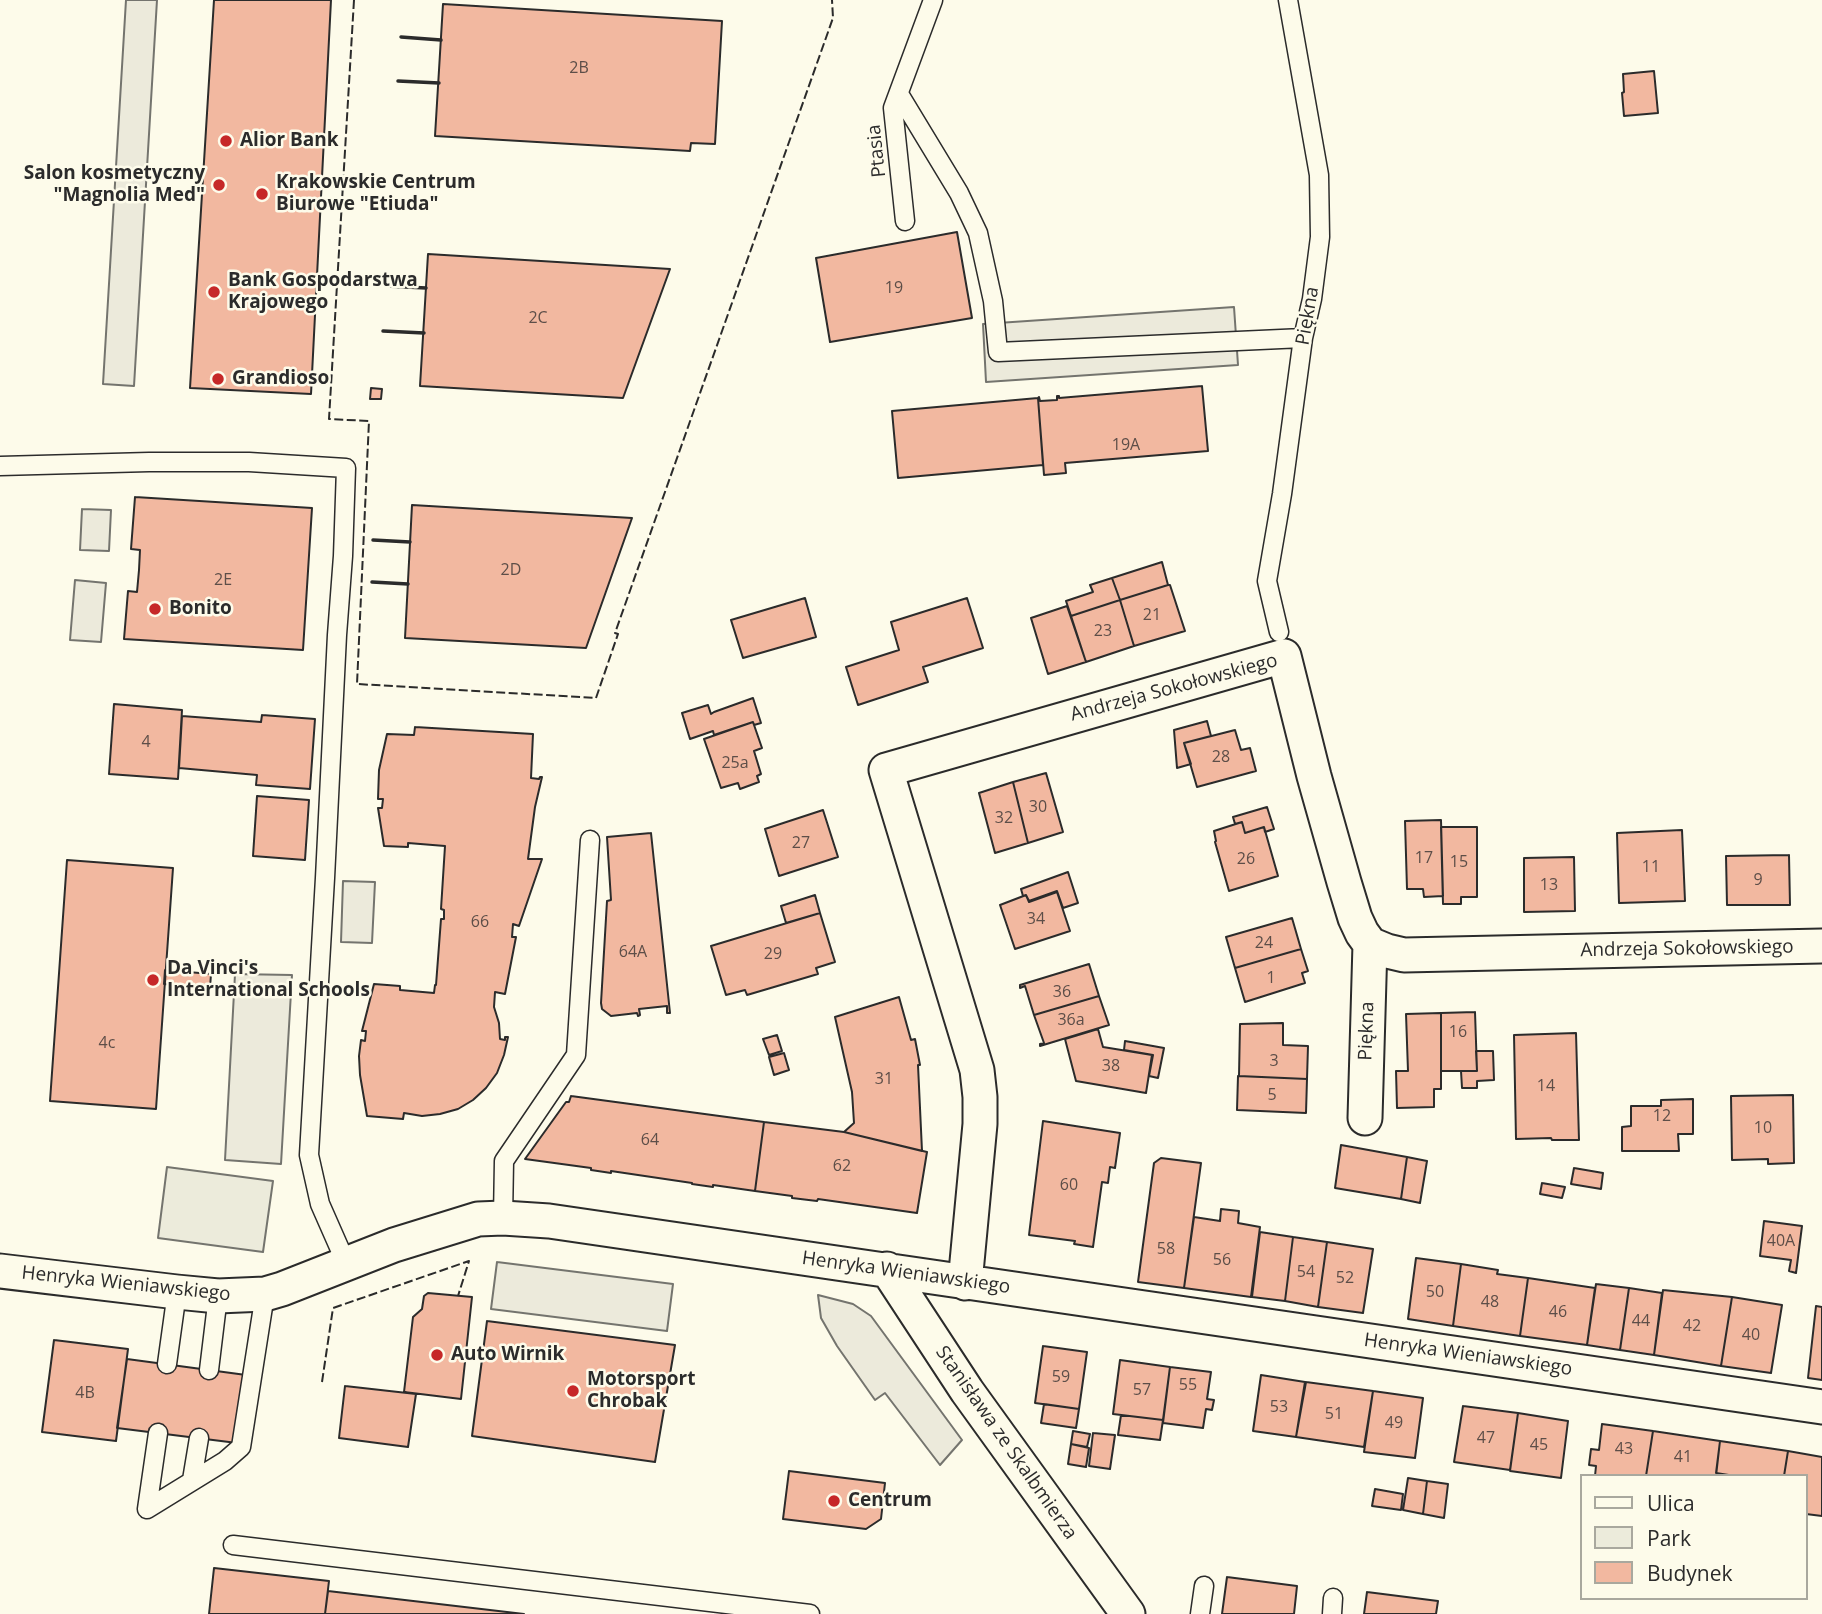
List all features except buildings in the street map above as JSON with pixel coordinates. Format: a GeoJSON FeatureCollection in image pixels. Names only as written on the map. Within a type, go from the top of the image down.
{"type":"FeatureCollection","features":[{"type":"Feature","properties":{"kind":"street","name":"Andrzeja Sokołowskiego"},"geometry":{"type":"LineString","coordinates":[[965,1283],[980,1124],[977,1070],[886,770],[1284,656],[1344,882],[1355,918],[1370,944],[1404,955],[1822,946]]}},
{"type":"Feature","properties":{"kind":"street","name":"Piękna"},"geometry":{"type":"LineString","coordinates":[[1365,1118],[1370,944]]}},
{"type":"Feature","properties":{"kind":"street","name":"Henryka Wieniawskiego"},"geometry":{"type":"LineString","coordinates":[[0,1270],[219,1296],[265,1294],[394,1245],[478,1219],[550,1221],[1822,1407]]}},
{"type":"Feature","properties":{"kind":"street","name":"Stanisława ze Skalbmierza"},"geometry":{"type":"LineString","coordinates":[[887,1269],[967,1391],[1128,1614]]}},
{"type":"Feature","properties":{"kind":"lane","name":"Ptasia"},"geometry":{"type":"LineString","coordinates":[[905,221],[893,108],[933,0]]}},
{"type":"Feature","properties":{"kind":"lane","name":"Piękna"},"geometry":{"type":"LineString","coordinates":[[1279,632],[1267,581],[1320,237],[1319,175],[1288,0]]}},
{"type":"Feature","properties":{"kind":"lane"},"geometry":{"type":"LineString","coordinates":[[898,94],[960,193],[978,233],[993,300],[998,352],[1303,338]]}},
{"type":"Feature","properties":{"kind":"lane"},"geometry":{"type":"LineString","coordinates":[[0,466],[249,462],[346,468],[309,1155],[320,1204],[345,1263]]}},
{"type":"Feature","properties":{"kind":"lane"},"geometry":{"type":"LineString","coordinates":[[503,1218],[504,1161],[576,1055],[590,840]]}},
{"type":"Feature","properties":{"kind":"lane"},"geometry":{"type":"LineString","coordinates":[[167,1364],[177,1292]]}},
{"type":"Feature","properties":{"kind":"lane"},"geometry":{"type":"LineString","coordinates":[[158,1433],[147,1509],[225,1461],[241,1447],[265,1294]]}},
{"type":"Feature","properties":{"kind":"lane"},"geometry":{"type":"LineString","coordinates":[[209,1370],[219,1296]]}},
{"type":"Feature","properties":{"kind":"lane"},"geometry":{"type":"LineString","coordinates":[[192,1480],[200,1438]]}},
{"type":"Feature","properties":{"kind":"lane"},"geometry":{"type":"LineString","coordinates":[[233,1545],[810,1614]]}},
{"type":"Feature","properties":{"kind":"lane"},"geometry":{"type":"LineString","coordinates":[[1200,1614],[1204,1587]]}},
{"type":"Feature","properties":{"kind":"green space"},"geometry":{"type":"Polygon","coordinates":[[[167,1167],[273,1181],[263,1252],[158,1238],[167,1167]]]}},
{"type":"Feature","properties":{"kind":"shaded area"},"geometry":{"type":"Polygon","coordinates":[[[126,0],[157,0],[134,386],[103,384],[126,0]]]}},
{"type":"Feature","properties":{"kind":"shaded area"},"geometry":{"type":"Polygon","coordinates":[[[1234,307],[1238,365],[986,382],[983,324],[1234,307]]]}},
{"type":"Feature","properties":{"kind":"shaded area"},"geometry":{"type":"Polygon","coordinates":[[[82,509],[111,510],[109,551],[80,550],[82,509]]]}},
{"type":"Feature","properties":{"kind":"shaded area"},"geometry":{"type":"Polygon","coordinates":[[[75,580],[106,583],[101,642],[70,640],[75,580]]]}},
{"type":"Feature","properties":{"kind":"shaded area"},"geometry":{"type":"Polygon","coordinates":[[[343,881],[375,882],[372,943],[341,942],[343,881]]]}},
{"type":"Feature","properties":{"kind":"shaded area"},"geometry":{"type":"Polygon","coordinates":[[[235,974],[292,975],[281,1164],[225,1160],[235,974]]]}},
{"type":"Feature","properties":{"kind":"shaded area"},"geometry":{"type":"Polygon","coordinates":[[[497,1262],[673,1284],[667,1331],[491,1309],[497,1262]]]}},
{"type":"Feature","properties":{"kind":"shaded area"},"geometry":{"type":"Polygon","coordinates":[[[818,1295],[853,1304],[871,1316],[962,1440],[940,1465],[885,1393],[875,1400],[821,1318],[818,1295]]]}},
{"type":"Feature","properties":{"kind":"fence"},"geometry":{"type":"LineString","coordinates":[[354,0],[329,419],[369,421],[357,684],[596,698],[618,634],[615,633],[833,18],[832,0]]}},
{"type":"Feature","properties":{"kind":"fence"},"geometry":{"type":"LineString","coordinates":[[322,1382],[333,1308],[469,1261],[458,1296]]}},
{"type":"Feature","properties":{"kind":"wall"},"geometry":{"type":"LineString","coordinates":[[401,37],[441,40]]}},
{"type":"Feature","properties":{"kind":"wall"},"geometry":{"type":"LineString","coordinates":[[398,81],[439,83]]}},
{"type":"Feature","properties":{"kind":"wall"},"geometry":{"type":"LineString","coordinates":[[386,286],[426,288]]}},
{"type":"Feature","properties":{"kind":"wall"},"geometry":{"type":"LineString","coordinates":[[383,331],[424,333]]}},
{"type":"Feature","properties":{"kind":"wall"},"geometry":{"type":"LineString","coordinates":[[373,540],[410,542]]}},
{"type":"Feature","properties":{"kind":"wall"},"geometry":{"type":"LineString","coordinates":[[372,582],[408,584]]}},
{"type":"Feature","properties":{"kind":"place","name":"Alior Bank"},"geometry":{"type":"Point","coordinates":[226,141]}},
{"type":"Feature","properties":{"kind":"place","name":"Salon kosmetyczny \"Magnolia Med\""},"geometry":{"type":"Point","coordinates":[219,185]}},
{"type":"Feature","properties":{"kind":"place","name":"Krakowskie Centrum Biurowe \"Etiuda\""},"geometry":{"type":"Point","coordinates":[262,194]}},
{"type":"Feature","properties":{"kind":"place","name":"Bank Gospodarstwa Krajowego"},"geometry":{"type":"Point","coordinates":[214,292]}},
{"type":"Feature","properties":{"kind":"place","name":"Grandioso"},"geometry":{"type":"Point","coordinates":[218,379]}},
{"type":"Feature","properties":{"kind":"place","name":"Bonito"},"geometry":{"type":"Point","coordinates":[155,609]}},
{"type":"Feature","properties":{"kind":"place","name":"Da Vinci's International Schools"},"geometry":{"type":"Point","coordinates":[153,980]}},
{"type":"Feature","properties":{"kind":"place","name":"Auto Wirnik"},"geometry":{"type":"Point","coordinates":[437,1355]}},
{"type":"Feature","properties":{"kind":"place","name":"Motorsport Chrobak"},"geometry":{"type":"Point","coordinates":[573,1391]}},
{"type":"Feature","properties":{"kind":"place","name":"Centrum"},"geometry":{"type":"Point","coordinates":[834,1501]}}]}
